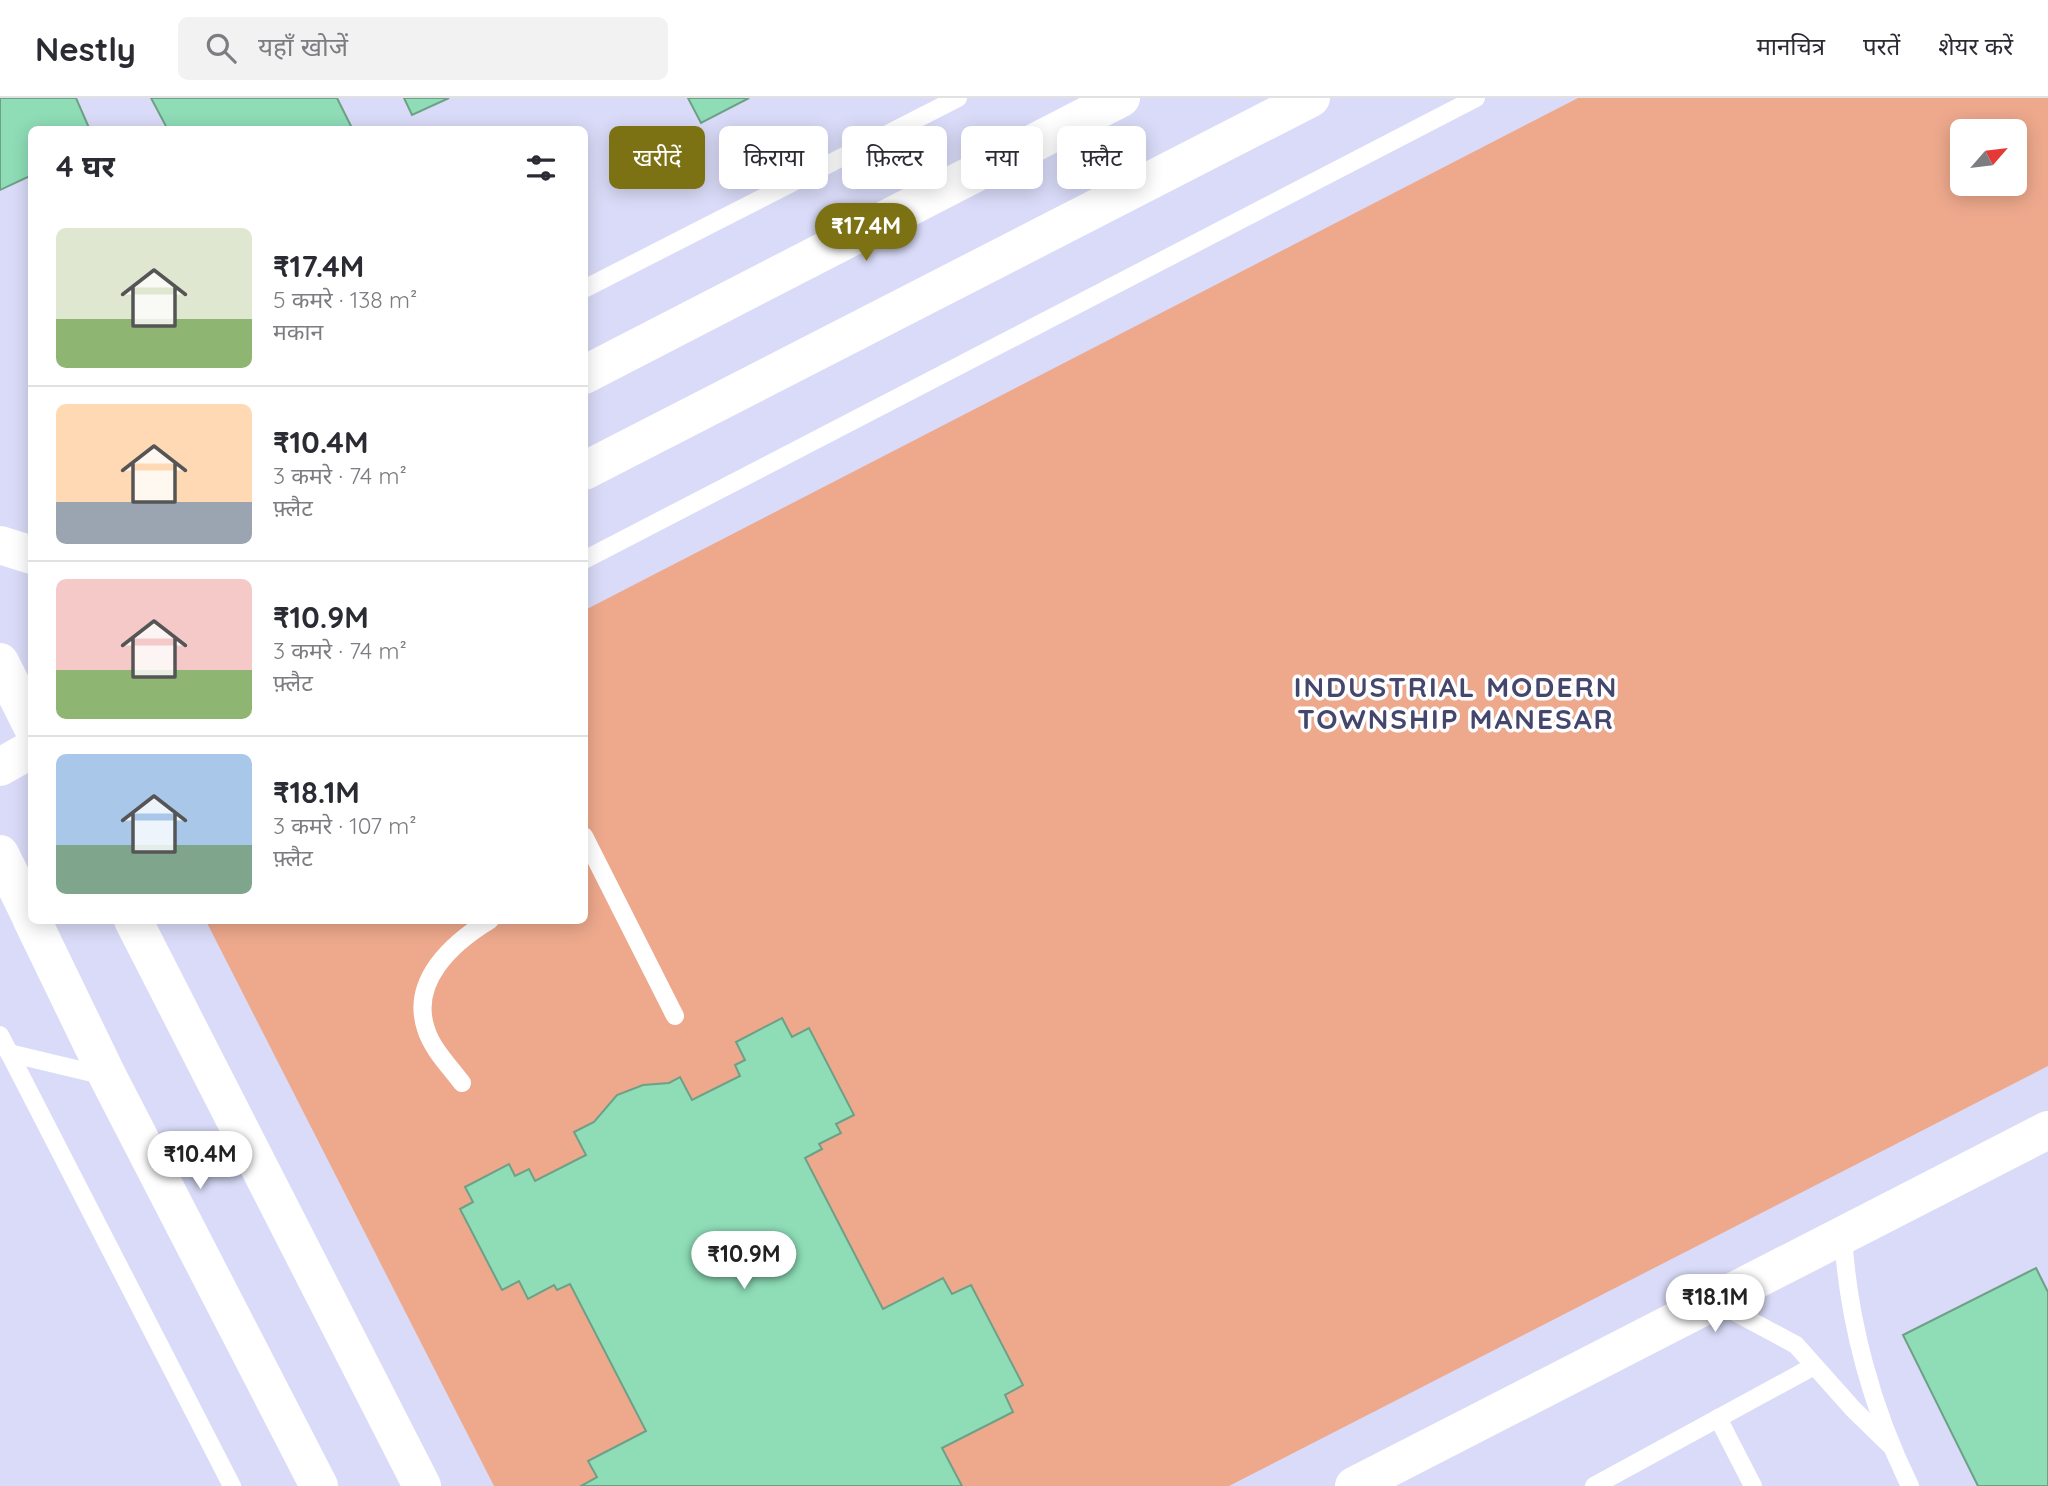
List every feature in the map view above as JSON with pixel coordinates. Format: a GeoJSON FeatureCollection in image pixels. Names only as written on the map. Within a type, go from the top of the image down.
{"type":"FeatureCollection","features":[{"type":"Feature","properties":{"kind":"street"},"geometry":{"type":"LineString","coordinates":[[588,373],[1121,98]]}},
{"type":"Feature","properties":{"kind":"street"},"geometry":{"type":"LineString","coordinates":[[588,469],[1311,98]]}},
{"type":"Feature","properties":{"kind":"street"},"geometry":{"type":"LineString","coordinates":[[0,545],[28,554]]}},
{"type":"Feature","properties":{"kind":"street"},"geometry":{"type":"LineString","coordinates":[[9,668],[28,716]]}},
{"type":"Feature","properties":{"kind":"street"},"geometry":{"type":"LineString","coordinates":[[0,766],[28,751]]}},
{"type":"Feature","properties":{"kind":"street"},"geometry":{"type":"LineString","coordinates":[[0,854],[28,912]]}},
{"type":"Feature","properties":{"kind":"street"},"geometry":{"type":"LineString","coordinates":[[34,924],[108,1077],[319,1486]]}},
{"type":"Feature","properties":{"kind":"street"},"geometry":{"type":"LineString","coordinates":[[135,924],[422,1486]]}},
{"type":"Feature","properties":{"kind":"street"},"geometry":{"type":"LineString","coordinates":[[1354,1486],[2048,1130]]}},
{"type":"Feature","properties":{"kind":"lane"},"geometry":{"type":"LineString","coordinates":[[588,287],[958,98]]}},
{"type":"Feature","properties":{"kind":"lane"},"geometry":{"type":"LineString","coordinates":[[588,558],[1476,98]]}},
{"type":"Feature","properties":{"kind":"lane"},"geometry":{"type":"LineString","coordinates":[[591,866],[675,1016]]}},
{"type":"Feature","properties":{"kind":"lane"},"geometry":{"type":"LineString","coordinates":[[462,1083],[426,1030],[421,1003],[430,975],[449,951],[485,924]]}},
{"type":"Feature","properties":{"kind":"lane"},"geometry":{"type":"LineString","coordinates":[[0,1035],[232,1486]]}},
{"type":"Feature","properties":{"kind":"lane"},"geometry":{"type":"LineString","coordinates":[[9,1053],[108,1077]]}},
{"type":"Feature","properties":{"kind":"lane"},"geometry":{"type":"LineString","coordinates":[[1843,1235],[1852,1318],[1890,1445],[1910,1486]]}},
{"type":"Feature","properties":{"kind":"lane"},"geometry":{"type":"LineString","coordinates":[[1714,1301],[1796,1345],[1890,1445]]}},
{"type":"Feature","properties":{"kind":"lane"},"geometry":{"type":"LineString","coordinates":[[1594,1486],[1814,1366]]}},
{"type":"Feature","properties":{"kind":"lane"},"geometry":{"type":"LineString","coordinates":[[1718,1418],[1754,1486]]}},
{"type":"Feature","properties":{"kind":"shaded area"},"geometry":{"type":"Polygon","coordinates":[[[1578,98],[2048,98],[2048,1066],[1229,1486],[494,1486],[208,924],[588,924],[588,608],[1578,98]]]}},
{"type":"Feature","properties":{"kind":"building"},"geometry":{"type":"Polygon","coordinates":[[[0,98],[76,98],[88,126],[28,126],[28,177],[0,190],[0,98]]]}},
{"type":"Feature","properties":{"kind":"building"},"geometry":{"type":"Polygon","coordinates":[[[151,98],[337,98],[351,126],[166,126],[151,98]]]}},
{"type":"Feature","properties":{"kind":"building"},"geometry":{"type":"Polygon","coordinates":[[[404,98],[449,98],[412,115],[404,98]]]}},
{"type":"Feature","properties":{"kind":"building"},"geometry":{"type":"Polygon","coordinates":[[[688,98],[749,98],[701,123],[688,98]]]}},
{"type":"Feature","properties":{"kind":"building"},"geometry":{"type":"Polygon","coordinates":[[[782,1018],[792,1037],[809,1028],[854,1115],[836,1124],[841,1133],[819,1144],[822,1149],[805,1158],[883,1309],[943,1278],[952,1294],[971,1285],[1023,1385],[1005,1395],[1013,1412],[942,1448],[962,1486],[581,1486],[597,1477],[588,1461],[646,1431],[570,1284],[557,1290],[554,1285],[528,1299],[519,1281],[502,1290],[460,1209],[473,1202],[465,1187],[509,1164],[515,1176],[529,1169],[535,1181],[586,1155],[574,1132],[594,1122],[617,1095],[643,1085],[669,1083],[680,1077],[692,1100],[740,1076],[735,1065],[745,1060],[736,1042],[782,1018]]]}},
{"type":"Feature","properties":{"kind":"building"},"geometry":{"type":"Polygon","coordinates":[[[2036,1268],[2048,1292],[2048,1486],[1978,1486],[1903,1335],[2036,1268]]]}},
{"type":"Feature","properties":{"kind":"district","name":"INDUSTRIAL MODERN TOWNSHIP MANESAR"},"geometry":{"type":"Point","coordinates":[1456,702]}}]}
